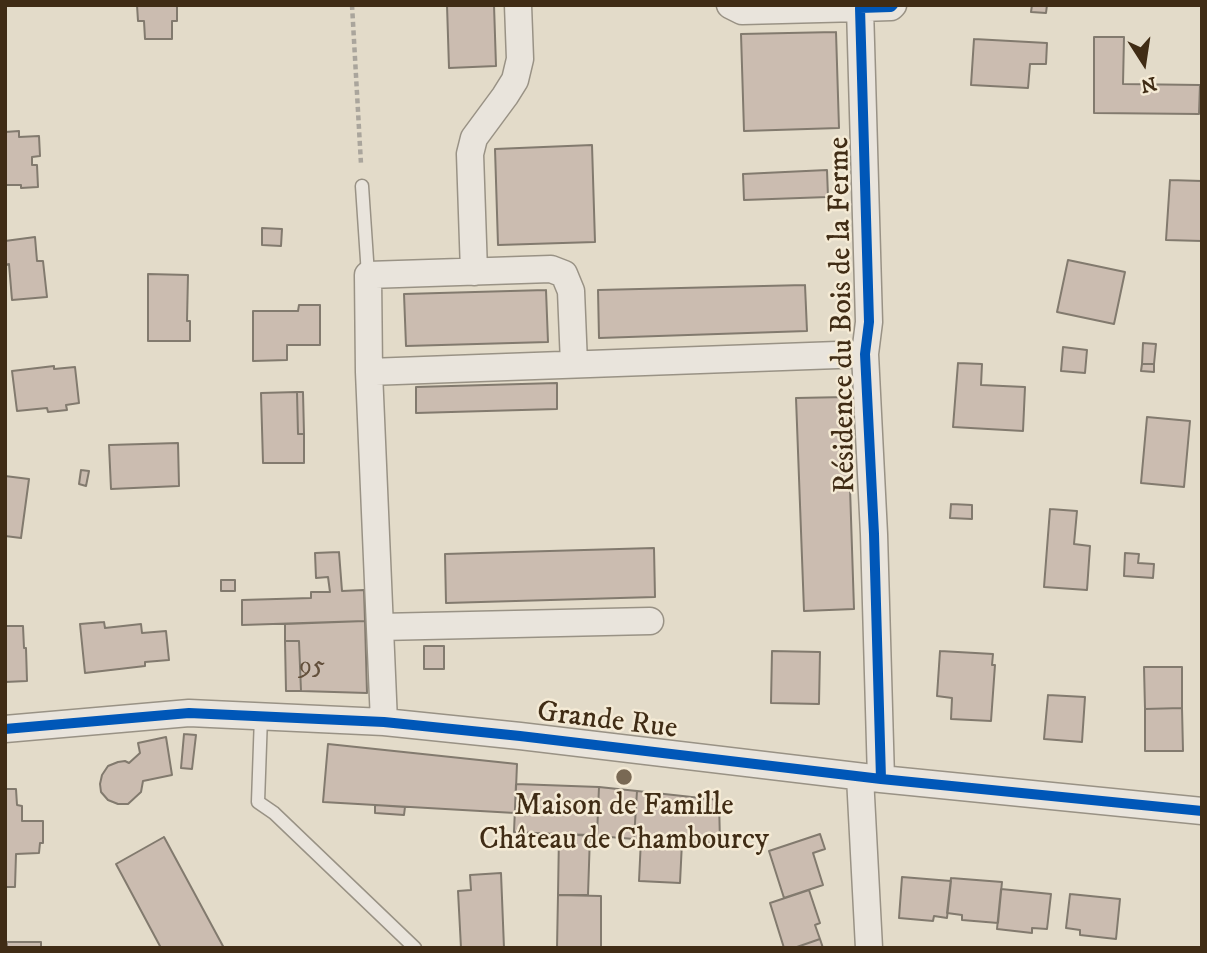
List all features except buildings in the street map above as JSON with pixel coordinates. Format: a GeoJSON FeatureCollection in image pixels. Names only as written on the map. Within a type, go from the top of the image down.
{"type":"FeatureCollection","features":[{"type":"Feature","properties":{"kind":"street"},"geometry":{"type":"LineString","coordinates":[[474,272],[470,155],[474,138],[515,80],[520,59],[519,5]]}},
{"type":"Feature","properties":{"kind":"street"},"geometry":{"type":"LineString","coordinates":[[730,5],[742,10],[892,5]]}},
{"type":"Feature","properties":{"kind":"street","name":"Résidence du Bois de la Ferme"},"geometry":{"type":"LineString","coordinates":[[860,8],[869,321],[865,354],[874,534],[869,948]]}},
{"type":"Feature","properties":{"kind":"street"},"geometry":{"type":"LineString","coordinates":[[384,722],[369,372],[368,275],[551,269],[564,274],[571,291],[574,365]]}},
{"type":"Feature","properties":{"kind":"street","name":"Résidence du Bois de la Ferme"},"geometry":{"type":"LineString","coordinates":[[369,372],[865,354]]}},
{"type":"Feature","properties":{"kind":"street"},"geometry":{"type":"LineString","coordinates":[[380,627],[650,621]]}},
{"type":"Feature","properties":{"kind":"street","name":"Grande Rue"},"geometry":{"type":"LineString","coordinates":[[5,729],[189,713],[384,722],[508,734],[870,778],[1202,811]]}},
{"type":"Feature","properties":{"kind":"lane"},"geometry":{"type":"LineString","coordinates":[[362,186],[368,275]]}},
{"type":"Feature","properties":{"kind":"lane"},"geometry":{"type":"LineString","coordinates":[[261,716],[258,802],[274,813],[415,948]]}},
{"type":"Feature","properties":{"kind":"path"},"geometry":{"type":"LineString","coordinates":[[352,5],[362,186]]}},
{"type":"Feature","properties":{"kind":"cycle path"},"geometry":{"type":"LineString","coordinates":[[881,779],[874,534],[865,354],[869,322],[860,8],[893,5]]}},
{"type":"Feature","properties":{"kind":"cycle path"},"geometry":{"type":"LineString","coordinates":[[5,729],[189,713],[384,722],[881,779],[1202,811]]}},
{"type":"Feature","properties":{"kind":"place","name":"Maison de Famille Château de Chambourcy"},"geometry":{"type":"Point","coordinates":[624,777]}}]}
